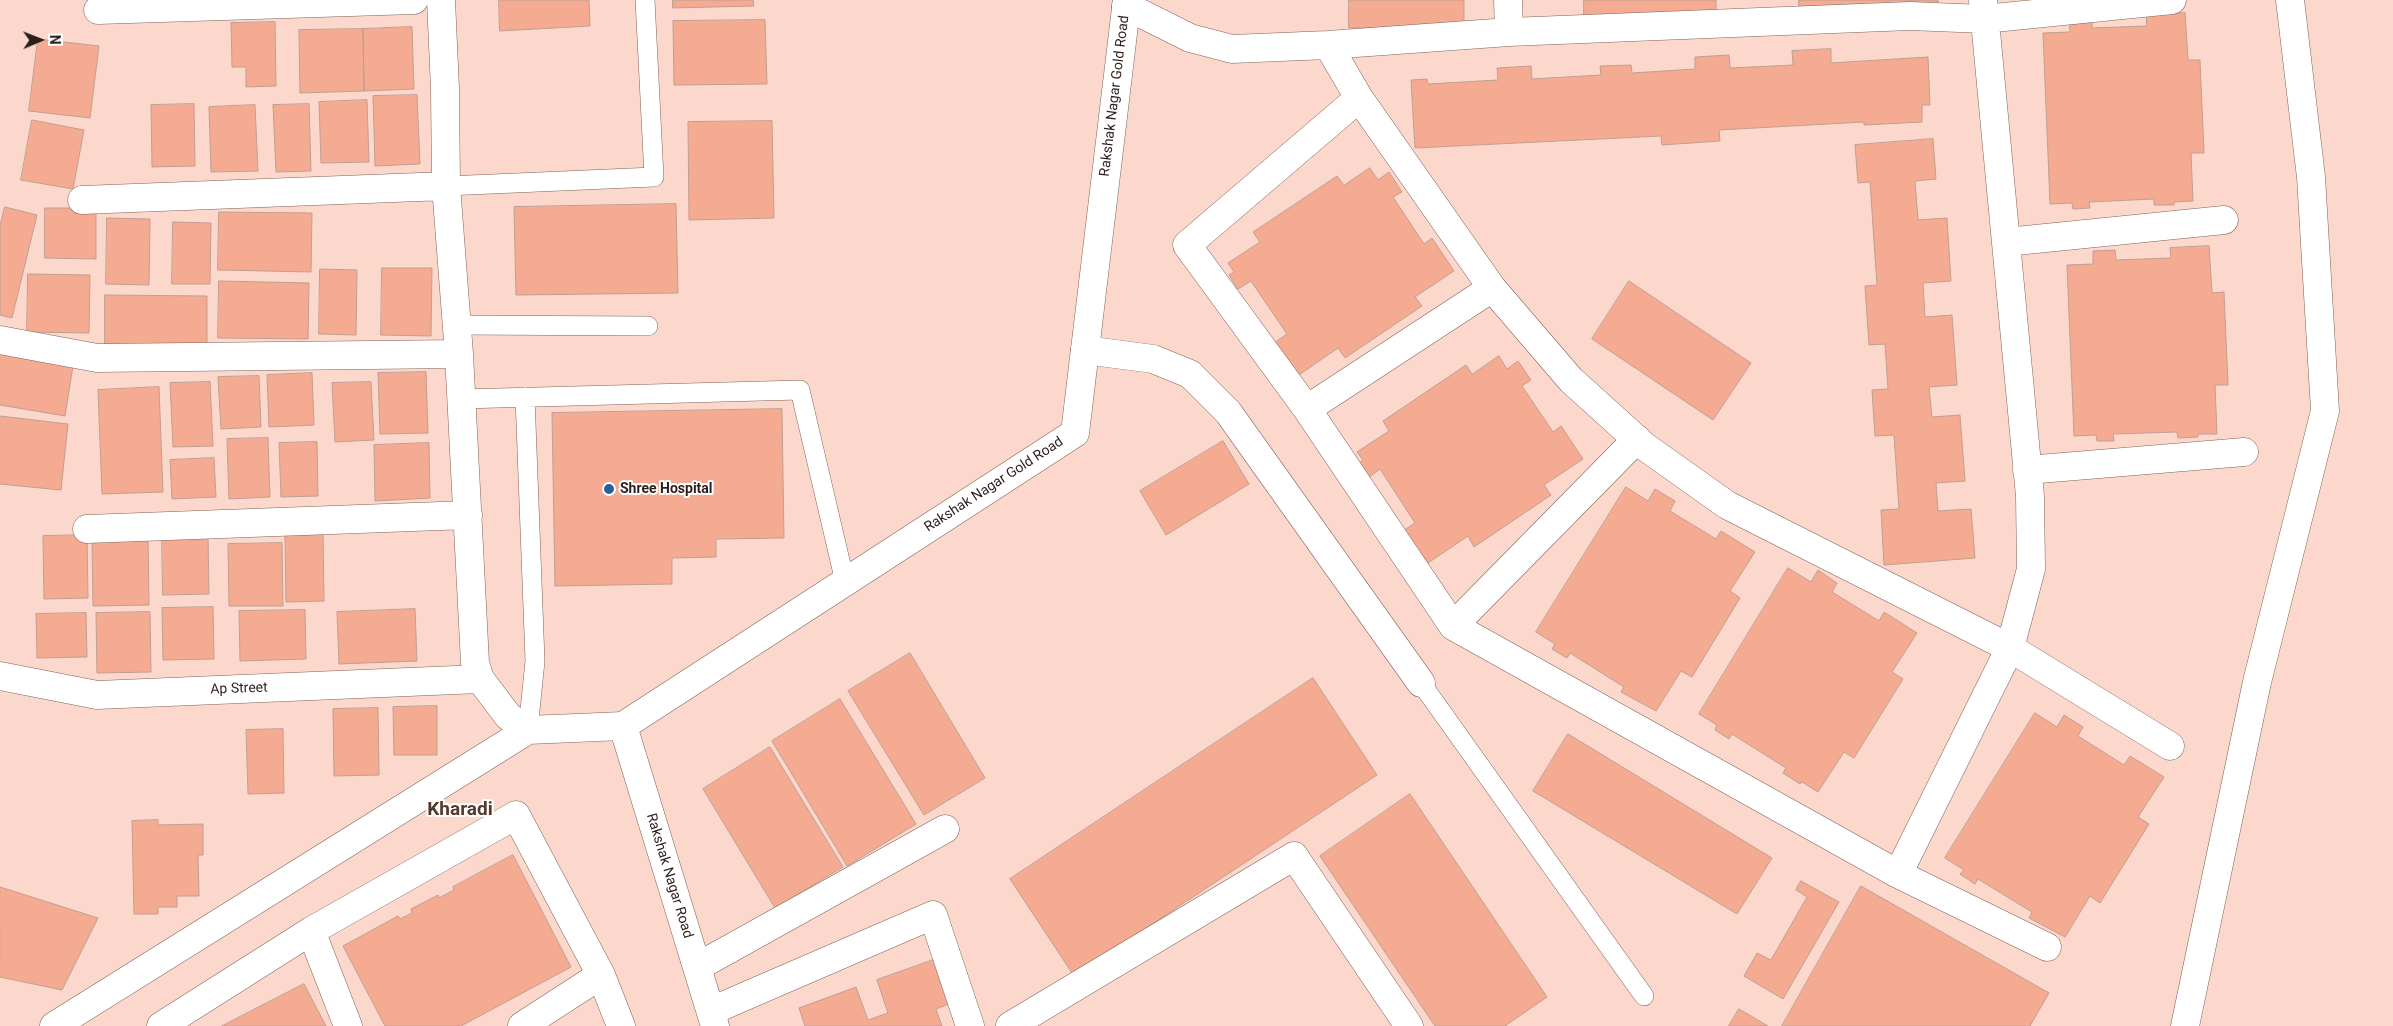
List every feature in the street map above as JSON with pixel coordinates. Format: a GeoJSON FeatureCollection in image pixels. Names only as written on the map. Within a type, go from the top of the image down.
{"type":"FeatureCollection","features":[{"type":"Feature","properties":{"kind":"street"},"geometry":{"type":"LineString","coordinates":[[98,10],[414,0]]}},
{"type":"Feature","properties":{"kind":"street"},"geometry":{"type":"LineString","coordinates":[[441,0],[445,89],[446,186],[459,354],[475,663],[480,679],[508,716],[528,730]]}},
{"type":"Feature","properties":{"kind":"street"},"geometry":{"type":"LineString","coordinates":[[1508,0],[1509,32]]}},
{"type":"Feature","properties":{"kind":"street"},"geometry":{"type":"LineString","coordinates":[[1126,3],[1190,38],[1232,49],[1328,45],[1509,32],[1910,16],[1983,10],[2172,0]]}},
{"type":"Feature","properties":{"kind":"street"},"geometry":{"type":"LineString","coordinates":[[2185,1026],[2257,682],[2325,411],[2311,177],[2290,0]]}},
{"type":"Feature","properties":{"kind":"street","name":"Rakshak Nagar Gold Road"},"geometry":{"type":"LineString","coordinates":[[624,726],[1075,433],[1126,3]]}},
{"type":"Feature","properties":{"kind":"street"},"geometry":{"type":"LineString","coordinates":[[1898,874],[2010,648],[2031,568],[2027,470],[1983,10]]}},
{"type":"Feature","properties":{"kind":"street"},"geometry":{"type":"LineString","coordinates":[[1328,45],[1359,98],[1492,288],[1571,380],[1637,439],[1727,505],[2010,648],[2170,746]]}},
{"type":"Feature","properties":{"kind":"street"},"geometry":{"type":"LineString","coordinates":[[1359,98],[1187,245],[1307,409],[1454,626],[1898,874],[2047,947]]}},
{"type":"Feature","properties":{"kind":"street"},"geometry":{"type":"LineString","coordinates":[[82,200],[446,186]]}},
{"type":"Feature","properties":{"kind":"street"},"geometry":{"type":"LineString","coordinates":[[2006,242],[2224,220]]}},
{"type":"Feature","properties":{"kind":"street"},"geometry":{"type":"LineString","coordinates":[[1307,409],[1492,288]]}},
{"type":"Feature","properties":{"kind":"street"},"geometry":{"type":"LineString","coordinates":[[0,340],[97,358],[459,354]]}},
{"type":"Feature","properties":{"kind":"street"},"geometry":{"type":"LineString","coordinates":[[1085,350],[1153,359],[1190,374],[1216,399],[1234,420],[1421,683]]}},
{"type":"Feature","properties":{"kind":"street"},"geometry":{"type":"LineString","coordinates":[[1454,626],[1637,439]]}},
{"type":"Feature","properties":{"kind":"street"},"geometry":{"type":"LineString","coordinates":[[2027,470],[2244,452]]}},
{"type":"Feature","properties":{"kind":"street"},"geometry":{"type":"LineString","coordinates":[[87,529],[468,515]]}},
{"type":"Feature","properties":{"kind":"street","name":"Ap Street"},"geometry":{"type":"LineString","coordinates":[[0,676],[97,695],[480,679]]}},
{"type":"Feature","properties":{"kind":"street"},"geometry":{"type":"LineString","coordinates":[[54,1026],[528,730],[624,726]]}},
{"type":"Feature","properties":{"kind":"street","name":"Rakshak Nagar Road"},"geometry":{"type":"LineString","coordinates":[[624,726],[713,1019]]}},
{"type":"Feature","properties":{"kind":"street"},"geometry":{"type":"LineString","coordinates":[[161,1026],[311,931],[516,815],[601,975],[621,1026]]}},
{"type":"Feature","properties":{"kind":"street"},"geometry":{"type":"LineString","coordinates":[[697,967],[945,829]]}},
{"type":"Feature","properties":{"kind":"street"},"geometry":{"type":"LineString","coordinates":[[1010,1026],[1294,856],[1409,1026]]}},
{"type":"Feature","properties":{"kind":"street"},"geometry":{"type":"LineString","coordinates":[[713,1019],[933,915],[970,1026]]}},
{"type":"Feature","properties":{"kind":"street"},"geometry":{"type":"LineString","coordinates":[[311,931],[348,1026]]}},
{"type":"Feature","properties":{"kind":"street"},"geometry":{"type":"LineString","coordinates":[[522,1026],[601,975]]}},
{"type":"Feature","properties":{"kind":"lane"},"geometry":{"type":"LineString","coordinates":[[446,186],[654,177],[645,0]]}},
{"type":"Feature","properties":{"kind":"lane"},"geometry":{"type":"LineString","coordinates":[[456,325],[648,326]]}},
{"type":"Feature","properties":{"kind":"lane"},"geometry":{"type":"LineString","coordinates":[[461,399],[800,390],[845,582]]}},
{"type":"Feature","properties":{"kind":"lane"},"geometry":{"type":"LineString","coordinates":[[524,397],[535,661],[528,730]]}},
{"type":"Feature","properties":{"kind":"lane"},"geometry":{"type":"LineString","coordinates":[[1421,683],[1644,996]]}},
{"type":"Feature","properties":{"kind":"building"},"geometry":{"type":"Polygon","coordinates":[[[499,0],[589,0],[590,26],[500,31],[499,0]]]}},
{"type":"Feature","properties":{"kind":"building"},"geometry":{"type":"Polygon","coordinates":[[[673,0],[753,0],[754,6],[673,8],[673,0]]]}},
{"type":"Feature","properties":{"kind":"building"},"geometry":{"type":"Polygon","coordinates":[[[1349,0],[1464,0],[1464,26],[1349,28],[1349,0]]]}},
{"type":"Feature","properties":{"kind":"building"},"geometry":{"type":"Polygon","coordinates":[[[1584,0],[1716,0],[1716,18],[1584,22],[1584,0]]]}},
{"type":"Feature","properties":{"kind":"building"},"geometry":{"type":"Polygon","coordinates":[[[1799,0],[1938,0],[1938,8],[1799,8],[1799,0]]]}},
{"type":"Feature","properties":{"kind":"building"},"geometry":{"type":"Polygon","coordinates":[[[2185,13],[2188,60],[2200,60],[2204,153],[2191,153],[2193,201],[2174,202],[2174,205],[2154,205],[2154,199],[2089,202],[2090,208],[2073,209],[2072,203],[2050,204],[2043,33],[2070,32],[2069,18],[2092,17],[2092,28],[2147,26],[2146,15],[2185,13]]]}},
{"type":"Feature","properties":{"kind":"building"},"geometry":{"type":"Polygon","coordinates":[[[765,20],[767,84],[674,85],[673,21],[765,20]]]}},
{"type":"Feature","properties":{"kind":"building"},"geometry":{"type":"Polygon","coordinates":[[[275,22],[276,86],[246,87],[246,67],[232,67],[231,23],[275,22]]]}},
{"type":"Feature","properties":{"kind":"building"},"geometry":{"type":"Polygon","coordinates":[[[412,27],[414,89],[364,91],[363,29],[412,27]]]}},
{"type":"Feature","properties":{"kind":"building"},"geometry":{"type":"Polygon","coordinates":[[[363,29],[364,91],[300,93],[299,30],[363,29]]]}},
{"type":"Feature","properties":{"kind":"building"},"geometry":{"type":"Polygon","coordinates":[[[38,39],[99,46],[90,118],[29,111],[38,39]]]}},
{"type":"Feature","properties":{"kind":"building"},"geometry":{"type":"Polygon","coordinates":[[[1831,49],[1831,63],[1928,57],[1930,105],[1922,105],[1922,122],[1864,125],[1864,122],[1719,130],[1720,141],[1662,145],[1661,136],[1415,148],[1411,80],[1427,79],[1428,84],[1498,80],[1497,68],[1531,66],[1532,79],[1601,75],[1600,66],[1631,65],[1632,73],[1695,69],[1695,57],[1729,55],[1730,68],[1793,65],[1792,51],[1831,49]]]}},
{"type":"Feature","properties":{"kind":"building"},"geometry":{"type":"Polygon","coordinates":[[[417,95],[420,164],[375,166],[373,96],[417,95]]]}},
{"type":"Feature","properties":{"kind":"building"},"geometry":{"type":"Polygon","coordinates":[[[367,100],[369,162],[321,163],[319,102],[367,100]]]}},
{"type":"Feature","properties":{"kind":"building"},"geometry":{"type":"Polygon","coordinates":[[[194,104],[195,166],[152,167],[151,105],[194,104]]]}},
{"type":"Feature","properties":{"kind":"building"},"geometry":{"type":"Polygon","coordinates":[[[309,104],[311,171],[276,172],[273,105],[309,104]]]}},
{"type":"Feature","properties":{"kind":"building"},"geometry":{"type":"Polygon","coordinates":[[[255,105],[258,171],[211,172],[209,107],[255,105]]]}},
{"type":"Feature","properties":{"kind":"building"},"geometry":{"type":"Polygon","coordinates":[[[32,120],[84,130],[73,189],[21,180],[32,120]]]}},
{"type":"Feature","properties":{"kind":"building"},"geometry":{"type":"Polygon","coordinates":[[[772,121],[774,218],[689,220],[688,122],[772,121]]]}},
{"type":"Feature","properties":{"kind":"building"},"geometry":{"type":"Polygon","coordinates":[[[1933,139],[1936,179],[1915,181],[1918,220],[1947,218],[1951,281],[1923,283],[1925,317],[1952,315],[1957,385],[1929,387],[1932,417],[1960,415],[1965,481],[1936,483],[1938,511],[1971,509],[1975,558],[1884,565],[1881,510],[1899,509],[1894,435],[1875,436],[1872,390],[1888,389],[1885,344],[1869,345],[1865,286],[1877,285],[1870,182],[1858,183],[1855,145],[1933,139]]]}},
{"type":"Feature","properties":{"kind":"building"},"geometry":{"type":"Polygon","coordinates":[[[1370,168],[1378,180],[1389,172],[1402,192],[1393,197],[1424,244],[1432,238],[1454,271],[1415,297],[1422,306],[1345,358],[1338,348],[1299,375],[1274,343],[1287,334],[1251,281],[1238,289],[1229,275],[1234,272],[1228,263],[1260,242],[1253,232],[1337,176],[1344,185],[1370,168]]]}},
{"type":"Feature","properties":{"kind":"building"},"geometry":{"type":"Polygon","coordinates":[[[676,204],[678,293],[516,295],[514,207],[676,204]]]}},
{"type":"Feature","properties":{"kind":"building"},"geometry":{"type":"Polygon","coordinates":[[[5,207],[37,215],[12,318],[0,315],[0,226],[5,207]]]}},
{"type":"Feature","properties":{"kind":"building"},"geometry":{"type":"Polygon","coordinates":[[[45,208],[96,208],[96,259],[45,258],[45,208]]]}},
{"type":"Feature","properties":{"kind":"building"},"geometry":{"type":"Polygon","coordinates":[[[219,212],[312,213],[311,272],[218,270],[219,212]]]}},
{"type":"Feature","properties":{"kind":"building"},"geometry":{"type":"Polygon","coordinates":[[[107,218],[150,219],[149,285],[106,284],[107,218]]]}},
{"type":"Feature","properties":{"kind":"building"},"geometry":{"type":"Polygon","coordinates":[[[173,222],[211,223],[210,284],[172,284],[173,222]]]}},
{"type":"Feature","properties":{"kind":"building"},"geometry":{"type":"Polygon","coordinates":[[[2209,246],[2212,293],[2224,292],[2228,385],[2215,385],[2217,434],[2198,434],[2198,437],[2178,438],[2177,432],[2113,434],[2114,441],[2097,441],[2096,435],[2074,436],[2067,265],[2093,264],[2093,251],[2115,250],[2116,260],[2171,258],[2170,248],[2209,246]]]}},
{"type":"Feature","properties":{"kind":"building"},"geometry":{"type":"Polygon","coordinates":[[[382,268],[432,268],[431,336],[381,335],[382,268]]]}},
{"type":"Feature","properties":{"kind":"building"},"geometry":{"type":"Polygon","coordinates":[[[320,269],[357,270],[356,335],[319,334],[320,269]]]}},
{"type":"Feature","properties":{"kind":"building"},"geometry":{"type":"Polygon","coordinates":[[[28,274],[90,275],[89,333],[27,332],[28,274]]]}},
{"type":"Feature","properties":{"kind":"building"},"geometry":{"type":"Polygon","coordinates":[[[219,281],[309,283],[308,339],[218,338],[219,281]]]}},
{"type":"Feature","properties":{"kind":"building"},"geometry":{"type":"Polygon","coordinates":[[[1629,281],[1751,363],[1713,420],[1592,339],[1629,281]]]}},
{"type":"Feature","properties":{"kind":"building"},"geometry":{"type":"Polygon","coordinates":[[[105,295],[207,296],[207,346],[105,344],[105,295]]]}},
{"type":"Feature","properties":{"kind":"building"},"geometry":{"type":"Polygon","coordinates":[[[0,354],[73,366],[65,416],[0,405],[0,354]]]}},
{"type":"Feature","properties":{"kind":"building"},"geometry":{"type":"Polygon","coordinates":[[[1499,356],[1507,369],[1518,361],[1531,380],[1522,386],[1553,432],[1561,426],[1583,459],[1544,485],[1551,495],[1474,547],[1468,536],[1428,563],[1403,531],[1415,523],[1380,469],[1368,478],[1358,464],[1363,460],[1357,452],[1389,431],[1383,421],[1466,365],[1472,374],[1499,356]]]}},
{"type":"Feature","properties":{"kind":"building"},"geometry":{"type":"Polygon","coordinates":[[[426,372],[428,433],[380,434],[378,373],[426,372]]]}},
{"type":"Feature","properties":{"kind":"building"},"geometry":{"type":"Polygon","coordinates":[[[312,373],[314,425],[269,427],[267,375],[312,373]]]}},
{"type":"Feature","properties":{"kind":"building"},"geometry":{"type":"Polygon","coordinates":[[[259,376],[261,427],[221,429],[218,377],[259,376]]]}},
{"type":"Feature","properties":{"kind":"building"},"geometry":{"type":"Polygon","coordinates":[[[210,382],[213,446],[173,447],[170,383],[210,382]]]}},
{"type":"Feature","properties":{"kind":"building"},"geometry":{"type":"Polygon","coordinates":[[[371,382],[374,440],[335,442],[332,383],[371,382]]]}},
{"type":"Feature","properties":{"kind":"building"},"geometry":{"type":"Polygon","coordinates":[[[159,387],[163,492],[102,494],[98,390],[159,387]]]}},
{"type":"Feature","properties":{"kind":"building"},"geometry":{"type":"Polygon","coordinates":[[[782,409],[784,538],[716,539],[716,557],[672,558],[672,584],[555,586],[552,413],[782,409]]]}},
{"type":"Feature","properties":{"kind":"building"},"geometry":{"type":"Polygon","coordinates":[[[0,416],[68,424],[61,490],[0,484],[0,416]]]}},
{"type":"Feature","properties":{"kind":"building"},"geometry":{"type":"Polygon","coordinates":[[[268,438],[270,497],[229,499],[227,439],[268,438]]]}},
{"type":"Feature","properties":{"kind":"building"},"geometry":{"type":"Polygon","coordinates":[[[1223,441],[1249,484],[1166,535],[1140,491],[1223,441]]]}},
{"type":"Feature","properties":{"kind":"building"},"geometry":{"type":"Polygon","coordinates":[[[317,442],[318,496],[281,497],[279,443],[317,442]]]}},
{"type":"Feature","properties":{"kind":"building"},"geometry":{"type":"Polygon","coordinates":[[[429,443],[430,498],[375,501],[374,445],[429,443]]]}},
{"type":"Feature","properties":{"kind":"building"},"geometry":{"type":"Polygon","coordinates":[[[214,458],[216,497],[172,499],[170,460],[214,458]]]}},
{"type":"Feature","properties":{"kind":"building"},"geometry":{"type":"Polygon","coordinates":[[[1626,487],[1648,501],[1655,489],[1675,501],[1670,511],[1716,539],[1721,531],[1755,552],[1730,591],[1740,598],[1692,677],[1681,671],[1656,711],[1621,692],[1624,687],[1570,653],[1567,658],[1552,649],[1555,644],[1536,632],[1626,487]]]}},
{"type":"Feature","properties":{"kind":"building"},"geometry":{"type":"Polygon","coordinates":[[[323,533],[324,601],[286,602],[285,534],[323,533]]]}},
{"type":"Feature","properties":{"kind":"building"},"geometry":{"type":"Polygon","coordinates":[[[162,534],[208,534],[209,594],[163,595],[162,534]]]}},
{"type":"Feature","properties":{"kind":"building"},"geometry":{"type":"Polygon","coordinates":[[[87,535],[88,598],[44,599],[43,536],[87,535]]]}},
{"type":"Feature","properties":{"kind":"building"},"geometry":{"type":"Polygon","coordinates":[[[148,538],[149,605],[93,606],[92,539],[148,538]]]}},
{"type":"Feature","properties":{"kind":"building"},"geometry":{"type":"Polygon","coordinates":[[[282,543],[283,606],[229,606],[228,544],[282,543]]]}},
{"type":"Feature","properties":{"kind":"building"},"geometry":{"type":"Polygon","coordinates":[[[1788,568],[1811,582],[1818,570],[1837,583],[1832,592],[1879,621],[1884,612],[1917,633],[1892,672],[1903,679],[1854,758],[1844,752],[1818,792],[1802,782],[1800,784],[1783,773],[1786,768],[1732,734],[1729,739],[1715,730],[1717,725],[1699,714],[1788,568]]]}},
{"type":"Feature","properties":{"kind":"building"},"geometry":{"type":"Polygon","coordinates":[[[213,607],[214,659],[163,660],[162,608],[213,607]]]}},
{"type":"Feature","properties":{"kind":"building"},"geometry":{"type":"Polygon","coordinates":[[[415,609],[417,661],[339,664],[337,612],[415,609]]]}},
{"type":"Feature","properties":{"kind":"building"},"geometry":{"type":"Polygon","coordinates":[[[305,610],[306,659],[240,661],[239,611],[305,610]]]}},
{"type":"Feature","properties":{"kind":"building"},"geometry":{"type":"Polygon","coordinates":[[[150,612],[151,672],[97,673],[96,613],[150,612]]]}},
{"type":"Feature","properties":{"kind":"building"},"geometry":{"type":"Polygon","coordinates":[[[86,613],[87,657],[37,658],[36,614],[86,613]]]}},
{"type":"Feature","properties":{"kind":"building"},"geometry":{"type":"Polygon","coordinates":[[[910,653],[985,778],[924,815],[848,691],[910,653]]]}},
{"type":"Feature","properties":{"kind":"building"},"geometry":{"type":"Polygon","coordinates":[[[1313,678],[1377,775],[1074,976],[1010,879],[1313,678]]]}},
{"type":"Feature","properties":{"kind":"building"},"geometry":{"type":"Polygon","coordinates":[[[840,699],[916,824],[847,866],[772,741],[840,699]]]}},
{"type":"Feature","properties":{"kind":"building"},"geometry":{"type":"Polygon","coordinates":[[[437,706],[437,755],[394,755],[393,707],[437,706]]]}},
{"type":"Feature","properties":{"kind":"building"},"geometry":{"type":"Polygon","coordinates":[[[378,708],[379,775],[334,776],[333,709],[378,708]]]}},
{"type":"Feature","properties":{"kind":"building"},"geometry":{"type":"Polygon","coordinates":[[[2035,713],[2057,727],[2064,715],[2083,727],[2078,736],[2124,765],[2130,756],[2164,777],[2138,817],[2149,824],[2100,903],[2090,896],[2065,937],[2029,918],[2032,912],[1978,879],[1975,884],[1960,874],[1964,870],[1945,858],[2035,713]]]}},
{"type":"Feature","properties":{"kind":"building"},"geometry":{"type":"Polygon","coordinates":[[[283,729],[284,793],[248,794],[246,730],[283,729]]]}},
{"type":"Feature","properties":{"kind":"building"},"geometry":{"type":"Polygon","coordinates":[[[1568,734],[1772,858],[1737,914],[1533,791],[1568,734]]]}},
{"type":"Feature","properties":{"kind":"building"},"geometry":{"type":"Polygon","coordinates":[[[770,747],[843,867],[775,908],[703,789],[770,747]]]}},
{"type":"Feature","properties":{"kind":"building"},"geometry":{"type":"Polygon","coordinates":[[[1410,794],[1547,997],[1505,1026],[1435,1026],[1320,856],[1410,794]]]}},
{"type":"Feature","properties":{"kind":"building"},"geometry":{"type":"Polygon","coordinates":[[[158,820],[158,825],[203,824],[203,855],[198,855],[199,896],[177,896],[177,907],[158,907],[158,914],[134,914],[132,821],[158,820]]]}},
{"type":"Feature","properties":{"kind":"building"},"geometry":{"type":"Polygon","coordinates":[[[513,855],[571,967],[461,1026],[385,1026],[343,946],[398,916],[400,919],[412,913],[411,909],[438,895],[439,898],[454,890],[453,887],[513,855]]]}},
{"type":"Feature","properties":{"kind":"building"},"geometry":{"type":"Polygon","coordinates":[[[1801,881],[1839,902],[1783,999],[1744,976],[1757,953],[1771,960],[1807,897],[1796,890],[1801,881]]]}},
{"type":"Feature","properties":{"kind":"building"},"geometry":{"type":"Polygon","coordinates":[[[1861,886],[2049,993],[2030,1026],[1782,1026],[1861,886]]]}},
{"type":"Feature","properties":{"kind":"building"},"geometry":{"type":"Polygon","coordinates":[[[0,887],[98,918],[62,990],[0,977],[0,887]]]}},
{"type":"Feature","properties":{"kind":"building"},"geometry":{"type":"Polygon","coordinates":[[[939,958],[954,1002],[936,1009],[942,1026],[805,1026],[799,1008],[856,987],[868,1020],[888,1013],[877,980],[939,958]]]}},
{"type":"Feature","properties":{"kind":"building"},"geometry":{"type":"Polygon","coordinates":[[[304,984],[326,1026],[222,1026],[304,984]]]}},
{"type":"Feature","properties":{"kind":"building"},"geometry":{"type":"Polygon","coordinates":[[[1739,1009],[1768,1026],[1729,1026],[1739,1009]]]}},
{"type":"Feature","properties":{"kind":"place","name":"Shree Hospital"},"geometry":{"type":"Point","coordinates":[609,489]}},
{"type":"Feature","properties":{"kind":"district","name":"Kharadi"},"geometry":{"type":"Point","coordinates":[460,810]}}]}
